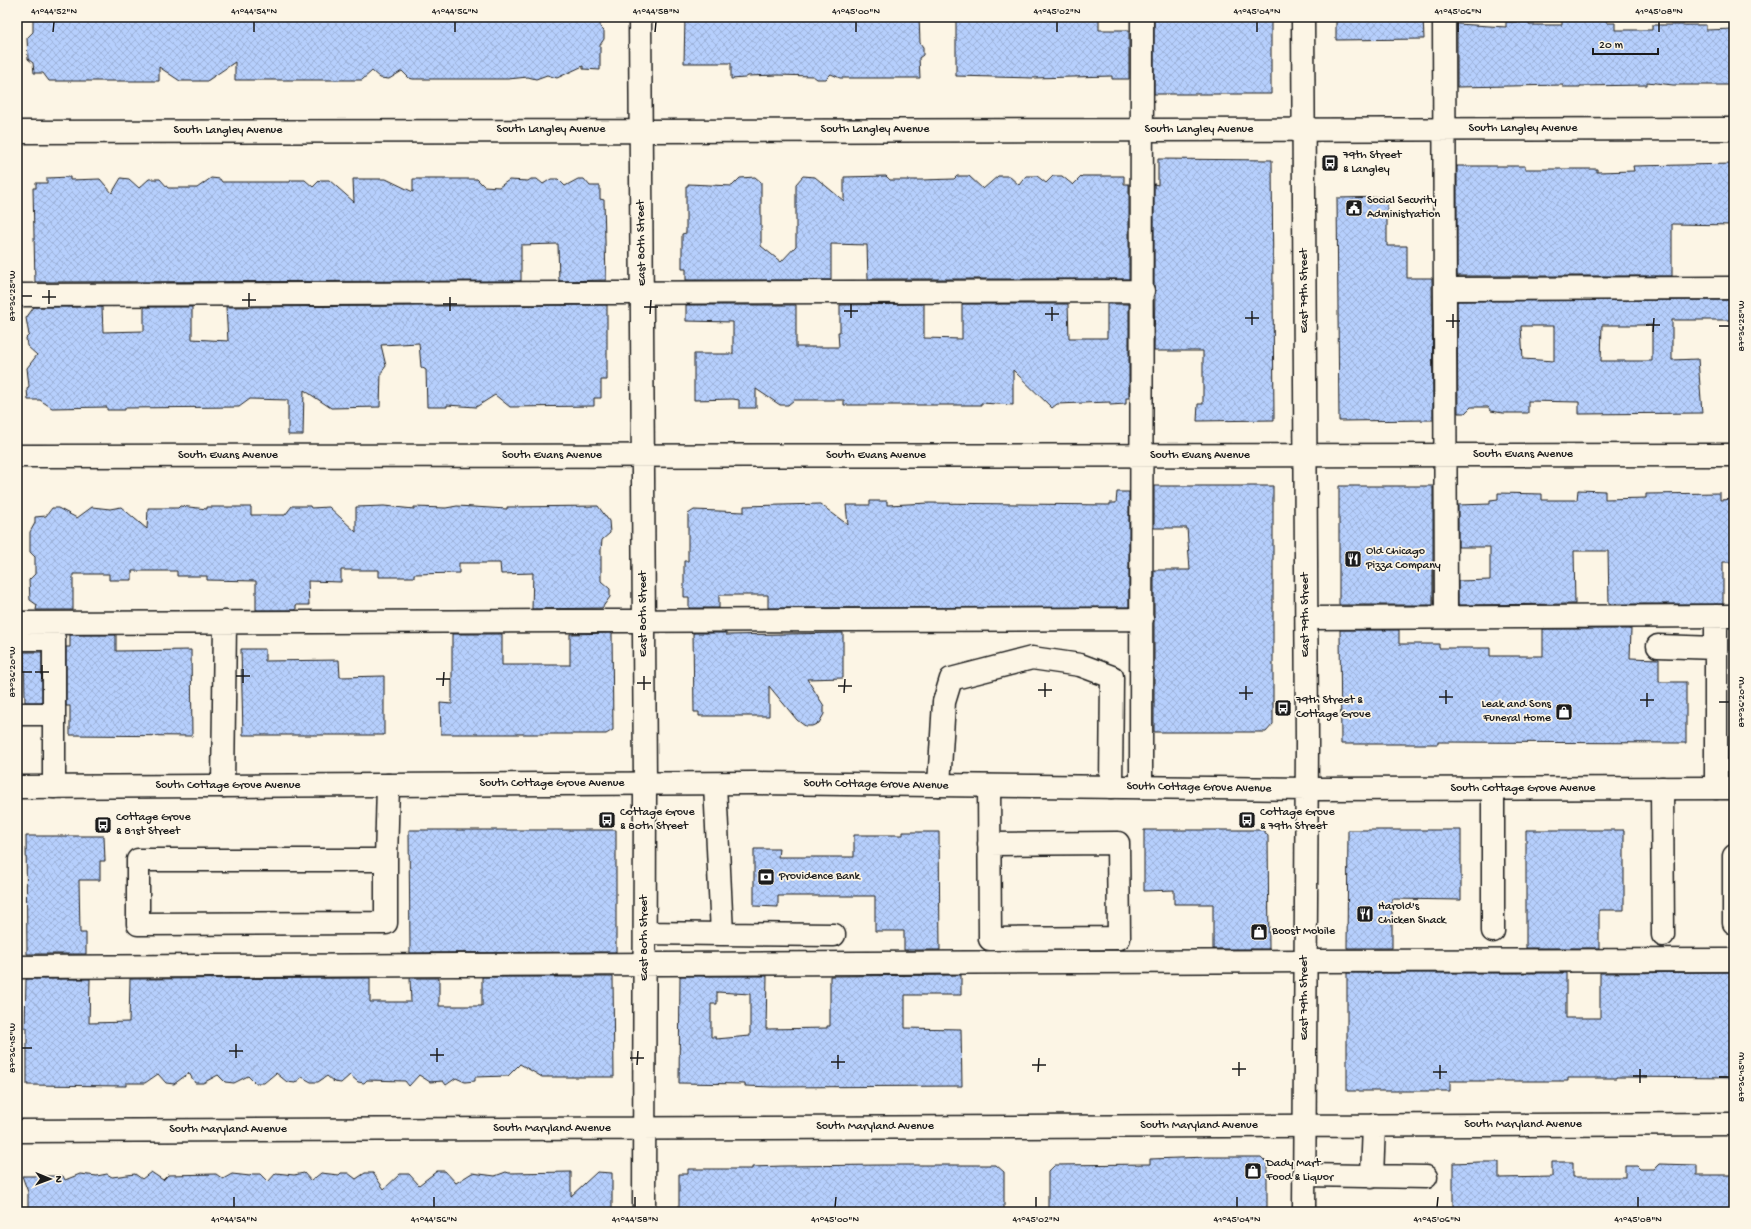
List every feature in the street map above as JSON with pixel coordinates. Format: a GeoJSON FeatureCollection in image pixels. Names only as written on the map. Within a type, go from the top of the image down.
{"type":"FeatureCollection","features":[{"type":"Feature","properties":{"kind":"street","name":"East 80th Street"},"geometry":{"type":"LineString","coordinates":[[640,17],[645,784],[644,1212]]}},
{"type":"Feature","properties":{"kind":"street"},"geometry":{"type":"LineString","coordinates":[[1142,17],[1142,787]]}},
{"type":"Feature","properties":{"kind":"street","name":"East 79th Street"},"geometry":{"type":"LineString","coordinates":[[1303,17],[1307,618],[1304,1212]]}},
{"type":"Feature","properties":{"kind":"street"},"geometry":{"type":"LineString","coordinates":[[1444,17],[1446,617]]}},
{"type":"Feature","properties":{"kind":"street","name":"South Langley Avenue"},"geometry":{"type":"LineString","coordinates":[[17,132],[1734,128]]}},
{"type":"Feature","properties":{"kind":"street"},"geometry":{"type":"LineString","coordinates":[[1445,288],[1734,288]]}},
{"type":"Feature","properties":{"kind":"street"},"geometry":{"type":"LineString","coordinates":[[17,296],[642,292],[1143,291]]}},
{"type":"Feature","properties":{"kind":"street","name":"South Evans Avenue"},"geometry":{"type":"LineString","coordinates":[[17,456],[1734,455]]}},
{"type":"Feature","properties":{"kind":"street"},"geometry":{"type":"LineString","coordinates":[[1307,618],[1725,616],[1716,648],[1725,788]]}},
{"type":"Feature","properties":{"kind":"street"},"geometry":{"type":"LineString","coordinates":[[17,623],[1142,619]]}},
{"type":"Feature","properties":{"kind":"street"},"geometry":{"type":"LineString","coordinates":[[223,786],[225,622]]}},
{"type":"Feature","properties":{"kind":"street"},"geometry":{"type":"LineString","coordinates":[[17,639],[54,639],[54,787]]}},
{"type":"Feature","properties":{"kind":"street"},"geometry":{"type":"LineString","coordinates":[[1658,646],[1716,648]]}},
{"type":"Feature","properties":{"kind":"street"},"geometry":{"type":"LineString","coordinates":[[939,785],[944,702],[951,679],[1032,658],[1080,665],[1112,677],[1111,787]]}},
{"type":"Feature","properties":{"kind":"street"},"geometry":{"type":"LineString","coordinates":[[17,714],[54,714]]}},
{"type":"Feature","properties":{"kind":"street"},"geometry":{"type":"LineString","coordinates":[[715,784],[722,934]]}},
{"type":"Feature","properties":{"kind":"street","name":"South Cottage Grove Avenue"},"geometry":{"type":"LineString","coordinates":[[17,787],[715,784],[1307,789],[1725,788]]}},
{"type":"Feature","properties":{"kind":"street"},"geometry":{"type":"LineString","coordinates":[[386,860],[138,860],[138,924],[386,923],[388,785]]}},
{"type":"Feature","properties":{"kind":"street"},"geometry":{"type":"LineString","coordinates":[[989,786],[989,844],[990,939],[1119,938],[1118,843],[989,844]]}},
{"type":"Feature","properties":{"kind":"street"},"geometry":{"type":"LineString","coordinates":[[1662,788],[1663,936]]}},
{"type":"Feature","properties":{"kind":"street"},"geometry":{"type":"LineString","coordinates":[[1492,789],[1493,931]]}},
{"type":"Feature","properties":{"kind":"street"},"geometry":{"type":"LineString","coordinates":[[1734,856],[1734,923]]}},
{"type":"Feature","properties":{"kind":"street"},"geometry":{"type":"LineString","coordinates":[[645,933],[834,935]]}},
{"type":"Feature","properties":{"kind":"street"},"geometry":{"type":"LineString","coordinates":[[17,967],[1734,960]]}},
{"type":"Feature","properties":{"kind":"street","name":"South Maryland Avenue"},"geometry":{"type":"LineString","coordinates":[[17,1130],[1734,1124]]}},
{"type":"Feature","properties":{"kind":"street"},"geometry":{"type":"LineString","coordinates":[[1372,1176],[1374,1125]]}},
{"type":"Feature","properties":{"kind":"street"},"geometry":{"type":"LineString","coordinates":[[1304,1175],[1426,1178]]}},
{"type":"Feature","properties":{"kind":"building"},"geometry":{"type":"Polygon","coordinates":[[[33,17],[600,17],[600,27],[604,31],[604,39],[600,45],[600,70],[583,69],[583,66],[557,78],[547,75],[536,79],[528,77],[508,79],[413,79],[409,78],[402,71],[389,79],[380,78],[372,71],[362,80],[235,80],[235,62],[207,81],[180,81],[159,67],[159,81],[49,81],[43,73],[34,73],[33,63],[28,59],[27,38],[33,32],[33,17]]]}},
{"type":"Feature","properties":{"kind":"building"},"geometry":{"type":"Polygon","coordinates":[[[685,17],[919,17],[920,43],[923,47],[923,55],[919,58],[920,78],[840,78],[831,74],[826,79],[817,79],[813,76],[777,75],[748,76],[745,78],[731,79],[731,63],[684,63],[685,17]]]}},
{"type":"Feature","properties":{"kind":"building"},"geometry":{"type":"Polygon","coordinates":[[[956,17],[1099,17],[1099,30],[1129,30],[1129,79],[1112,79],[1112,76],[1033,78],[956,76],[956,17]]]}},
{"type":"Feature","properties":{"kind":"building"},"geometry":{"type":"Polygon","coordinates":[[[1154,17],[1271,17],[1271,94],[1154,94],[1154,17]]]}},
{"type":"Feature","properties":{"kind":"building"},"geometry":{"type":"Polygon","coordinates":[[[1336,17],[1423,17],[1424,39],[1336,40],[1336,17]]]}},
{"type":"Feature","properties":{"kind":"building"},"geometry":{"type":"Polygon","coordinates":[[[1562,19],[1607,20],[1607,23],[1615,23],[1615,30],[1652,30],[1652,25],[1706,25],[1706,30],[1734,29],[1734,85],[1673,85],[1647,82],[1647,85],[1580,87],[1563,87],[1563,85],[1457,87],[1457,24],[1506,27],[1506,22],[1529,22],[1529,25],[1562,25],[1562,19]]]}},
{"type":"Feature","properties":{"kind":"building"},"geometry":{"type":"Polygon","coordinates":[[[1158,159],[1272,160],[1274,420],[1197,421],[1198,404],[1203,404],[1203,351],[1154,351],[1154,184],[1158,185],[1158,159]]]}},
{"type":"Feature","properties":{"kind":"building"},"geometry":{"type":"Polygon","coordinates":[[[1734,164],[1734,225],[1672,224],[1672,276],[1457,276],[1457,166],[1525,166],[1525,169],[1597,169],[1597,172],[1634,171],[1633,166],[1734,164]]]}},
{"type":"Feature","properties":{"kind":"building"},"geometry":{"type":"Polygon","coordinates":[[[803,176],[815,177],[844,201],[844,177],[886,176],[890,180],[922,180],[954,179],[957,176],[969,176],[983,189],[998,176],[1009,176],[1019,185],[1026,176],[1037,176],[1046,183],[1053,176],[1062,176],[1073,185],[1082,176],[1124,176],[1124,184],[1129,184],[1129,279],[868,279],[867,245],[831,244],[831,280],[686,280],[686,269],[682,269],[682,234],[686,233],[686,186],[688,186],[688,184],[732,186],[740,178],[755,177],[761,182],[761,246],[781,262],[796,246],[796,184],[803,176]]]}},
{"type":"Feature","properties":{"kind":"building"},"geometry":{"type":"Polygon","coordinates":[[[70,177],[70,180],[100,179],[112,193],[121,178],[129,179],[139,188],[149,179],[160,179],[168,188],[197,188],[211,178],[220,179],[222,182],[290,182],[291,180],[305,180],[313,187],[320,180],[329,180],[354,202],[353,179],[386,179],[413,192],[413,179],[477,179],[484,186],[499,187],[509,180],[528,181],[531,179],[537,179],[543,184],[551,179],[558,179],[565,186],[578,179],[584,179],[590,186],[600,186],[600,199],[604,200],[606,280],[559,281],[558,244],[521,245],[521,281],[35,282],[33,188],[36,188],[36,183],[47,183],[47,178],[70,177]]]}},
{"type":"Feature","properties":{"kind":"building"},"geometry":{"type":"Polygon","coordinates":[[[1387,197],[1387,246],[1407,246],[1407,278],[1432,278],[1433,420],[1339,421],[1337,198],[1387,197]]]}},
{"type":"Feature","properties":{"kind":"building"},"geometry":{"type":"Polygon","coordinates":[[[1734,300],[1734,320],[1672,320],[1672,360],[1698,359],[1702,413],[1579,414],[1579,402],[1528,401],[1528,413],[1503,413],[1491,411],[1488,407],[1471,407],[1465,413],[1458,413],[1457,301],[1734,300]],[[1602,325],[1601,361],[1652,361],[1652,325],[1602,325]],[[1521,326],[1523,359],[1554,361],[1554,326],[1521,326]]]}},
{"type":"Feature","properties":{"kind":"building"},"geometry":{"type":"Polygon","coordinates":[[[924,304],[924,338],[962,339],[962,304],[1068,304],[1069,338],[1107,338],[1107,304],[1129,304],[1129,398],[1126,398],[1126,404],[1110,405],[1110,402],[1057,404],[1052,408],[1013,370],[1013,405],[981,403],[981,405],[844,405],[844,400],[794,400],[788,405],[780,405],[756,389],[756,408],[739,408],[739,400],[733,399],[694,400],[694,354],[733,354],[733,322],[686,321],[686,305],[796,305],[796,347],[839,347],[838,332],[840,332],[840,305],[924,304]]]}},
{"type":"Feature","properties":{"kind":"building"},"geometry":{"type":"Polygon","coordinates":[[[607,305],[607,380],[601,380],[601,398],[594,398],[594,406],[510,407],[495,395],[476,407],[447,405],[447,407],[427,407],[426,370],[421,367],[419,343],[381,345],[386,366],[381,373],[380,407],[331,408],[304,390],[303,435],[288,435],[288,400],[250,399],[239,407],[125,408],[125,410],[107,410],[107,407],[52,408],[40,400],[28,400],[27,389],[29,386],[27,368],[37,355],[27,346],[26,338],[29,335],[26,318],[34,307],[102,307],[103,332],[144,331],[144,307],[192,307],[192,339],[228,341],[226,307],[607,305]]]}},
{"type":"Feature","properties":{"kind":"building"},"geometry":{"type":"Polygon","coordinates":[[[1154,486],[1273,486],[1273,724],[1266,732],[1154,732],[1154,570],[1190,570],[1187,528],[1154,528],[1154,486]]]}},
{"type":"Feature","properties":{"kind":"building"},"geometry":{"type":"Polygon","coordinates":[[[1339,486],[1433,486],[1433,605],[1339,605],[1339,486]]]}},
{"type":"Feature","properties":{"kind":"building"},"geometry":{"type":"Polygon","coordinates":[[[1578,490],[1605,491],[1605,499],[1646,498],[1646,494],[1720,493],[1720,500],[1734,499],[1734,562],[1723,562],[1723,604],[1609,604],[1608,551],[1574,551],[1575,604],[1458,605],[1458,581],[1490,580],[1490,547],[1458,547],[1458,505],[1490,504],[1490,500],[1498,499],[1498,493],[1542,494],[1542,500],[1577,500],[1578,490]]]}},
{"type":"Feature","properties":{"kind":"building"},"geometry":{"type":"Polygon","coordinates":[[[1117,492],[1129,492],[1129,607],[768,608],[768,595],[719,595],[719,608],[689,608],[689,597],[684,597],[684,561],[688,561],[688,514],[694,510],[744,512],[744,506],[820,504],[848,525],[846,505],[870,505],[870,501],[887,501],[887,505],[929,503],[1110,505],[1110,503],[1116,503],[1117,492]]]}},
{"type":"Feature","properties":{"kind":"building"},"geometry":{"type":"Polygon","coordinates":[[[180,506],[207,509],[207,507],[251,507],[251,515],[285,515],[292,506],[310,506],[311,508],[329,507],[356,532],[356,507],[384,506],[414,509],[414,507],[446,508],[457,506],[507,509],[507,507],[598,506],[609,521],[610,533],[602,540],[601,581],[610,589],[610,597],[602,608],[532,609],[533,573],[501,574],[500,563],[459,563],[459,573],[414,574],[414,577],[379,577],[379,570],[341,570],[341,582],[308,581],[309,605],[296,605],[296,610],[256,610],[256,581],[207,580],[207,576],[177,576],[177,571],[132,571],[132,580],[109,580],[109,574],[73,574],[73,610],[36,610],[37,605],[30,600],[29,580],[35,574],[35,557],[30,552],[30,532],[35,523],[35,517],[46,516],[52,508],[58,508],[77,518],[92,507],[110,509],[121,507],[147,529],[148,508],[178,508],[180,506]]]}},
{"type":"Feature","properties":{"kind":"building","name":"Leak and Sons Funeral Home"},"geometry":{"type":"Polygon","coordinates":[[[1543,629],[1631,629],[1630,658],[1659,659],[1659,682],[1686,682],[1686,743],[1438,742],[1438,744],[1341,744],[1340,630],[1399,630],[1399,644],[1439,644],[1439,648],[1490,648],[1490,656],[1543,656],[1543,629]]]}},
{"type":"Feature","properties":{"kind":"building"},"geometry":{"type":"Polygon","coordinates":[[[612,633],[613,730],[606,734],[441,734],[440,703],[452,704],[452,634],[502,634],[502,665],[570,665],[570,634],[612,633]]]}},
{"type":"Feature","properties":{"kind":"building"},"geometry":{"type":"Polygon","coordinates":[[[693,633],[726,633],[726,635],[843,633],[843,678],[807,679],[824,706],[824,714],[819,723],[812,726],[805,726],[797,720],[769,686],[769,716],[699,716],[699,712],[694,712],[693,633]]]}},
{"type":"Feature","properties":{"kind":"building"},"geometry":{"type":"Polygon","coordinates":[[[70,635],[116,635],[116,651],[191,650],[192,736],[70,735],[70,706],[66,706],[66,647],[70,647],[70,635]]]}},
{"type":"Feature","properties":{"kind":"building"},"geometry":{"type":"Polygon","coordinates":[[[241,649],[265,649],[265,661],[339,660],[340,677],[384,676],[384,735],[243,735],[241,649]]]}},
{"type":"Feature","properties":{"kind":"building"},"geometry":{"type":"Polygon","coordinates":[[[24,652],[42,652],[42,702],[25,702],[24,652]]]}},
{"type":"Feature","properties":{"kind":"building"},"geometry":{"type":"Polygon","coordinates":[[[409,830],[616,830],[616,952],[410,953],[409,830]]]}},
{"type":"Feature","properties":{"kind":"building"},"geometry":{"type":"Polygon","coordinates":[[[1144,830],[1263,830],[1268,836],[1269,949],[1213,949],[1213,904],[1174,904],[1174,890],[1144,891],[1144,830]]]}},
{"type":"Feature","properties":{"kind":"building"},"geometry":{"type":"Polygon","coordinates":[[[1348,830],[1461,830],[1461,900],[1392,899],[1392,948],[1347,948],[1348,830]]]}},
{"type":"Feature","properties":{"kind":"building"},"geometry":{"type":"Polygon","coordinates":[[[1526,830],[1624,830],[1624,910],[1599,910],[1599,948],[1526,948],[1526,830]]]}},
{"type":"Feature","properties":{"kind":"building"},"geometry":{"type":"Polygon","coordinates":[[[903,832],[939,832],[940,950],[904,950],[904,931],[875,931],[875,896],[778,896],[778,907],[754,906],[754,849],[779,849],[778,857],[854,857],[854,835],[903,835],[903,832]]]}},
{"type":"Feature","properties":{"kind":"building"},"geometry":{"type":"Polygon","coordinates":[[[26,836],[104,836],[105,861],[100,861],[100,880],[79,880],[80,933],[86,933],[86,954],[27,954],[26,836]]]}},
{"type":"Feature","properties":{"kind":"building"},"geometry":{"type":"Polygon","coordinates":[[[1734,972],[1734,1078],[1617,1077],[1568,1078],[1568,1081],[1450,1081],[1450,1091],[1347,1091],[1347,973],[1566,973],[1566,1018],[1600,1018],[1600,973],[1734,972]]]}},
{"type":"Feature","properties":{"kind":"building"},"geometry":{"type":"Polygon","coordinates":[[[961,975],[961,995],[905,995],[905,1028],[961,1029],[962,1086],[773,1087],[745,1086],[745,1084],[679,1083],[680,976],[767,976],[766,1029],[827,1028],[827,1026],[830,1026],[830,976],[961,975]],[[717,992],[717,1004],[711,1004],[711,1037],[716,1037],[716,1039],[750,1036],[750,994],[717,992]]]}},
{"type":"Feature","properties":{"kind":"building"},"geometry":{"type":"Polygon","coordinates":[[[482,977],[613,977],[614,1077],[542,1077],[520,1064],[508,1076],[475,1077],[475,1081],[465,1082],[456,1078],[446,1085],[443,1081],[430,1082],[419,1075],[409,1086],[405,1081],[367,1080],[364,1083],[358,1082],[350,1075],[341,1083],[334,1082],[327,1076],[318,1082],[311,1082],[302,1077],[295,1083],[287,1082],[276,1073],[264,1083],[255,1083],[248,1076],[234,1083],[225,1082],[218,1075],[203,1083],[195,1083],[189,1073],[174,1084],[166,1083],[158,1074],[145,1083],[126,1083],[126,1086],[27,1085],[27,1028],[25,1028],[26,979],[90,979],[89,1023],[129,1022],[130,979],[370,978],[370,1002],[411,1002],[410,978],[439,978],[439,1006],[482,1006],[482,977]]]}},
{"type":"Feature","properties":{"kind":"building"},"geometry":{"type":"Polygon","coordinates":[[[1261,1157],[1267,1163],[1267,1212],[1048,1212],[1048,1172],[1055,1165],[1150,1164],[1150,1159],[1261,1157]]]}},
{"type":"Feature","properties":{"kind":"building"},"geometry":{"type":"Polygon","coordinates":[[[1499,1162],[1499,1178],[1552,1177],[1552,1162],[1573,1162],[1573,1177],[1625,1177],[1625,1166],[1637,1166],[1640,1169],[1654,1169],[1659,1164],[1697,1165],[1697,1175],[1734,1175],[1734,1212],[1453,1212],[1453,1163],[1499,1162]]]}},
{"type":"Feature","properties":{"kind":"building"},"geometry":{"type":"Polygon","coordinates":[[[996,1165],[1004,1172],[1004,1212],[752,1212],[752,1209],[700,1209],[700,1212],[679,1212],[679,1174],[688,1174],[688,1169],[752,1169],[752,1167],[783,1166],[996,1165]]]}},
{"type":"Feature","properties":{"kind":"building"},"geometry":{"type":"Polygon","coordinates":[[[437,1171],[445,1171],[456,1183],[472,1173],[495,1176],[506,1172],[571,1172],[571,1196],[597,1172],[612,1173],[612,1212],[28,1212],[28,1192],[22,1176],[63,1176],[65,1180],[80,1174],[97,1176],[107,1174],[112,1177],[135,1174],[142,1179],[151,1172],[163,1180],[168,1175],[216,1174],[223,1179],[232,1174],[250,1176],[252,1174],[260,1174],[268,1182],[276,1173],[294,1175],[304,1173],[311,1181],[321,1173],[339,1175],[341,1173],[348,1173],[356,1179],[365,1173],[373,1173],[384,1189],[400,1174],[409,1174],[419,1185],[437,1171]]]}},
{"type":"Feature","properties":{"kind":"place","name":"79th Street & Langley"},"geometry":{"type":"Point","coordinates":[1330,163]}},
{"type":"Feature","properties":{"kind":"place","name":"Social Security Administration"},"geometry":{"type":"Point","coordinates":[1354,208]}},
{"type":"Feature","properties":{"kind":"place","name":"Old Chicago Pizza Company"},"geometry":{"type":"Point","coordinates":[1353,559]}},
{"type":"Feature","properties":{"kind":"place","name":"79th Street & Cottage Grove"},"geometry":{"type":"Point","coordinates":[1283,708]}},
{"type":"Feature","properties":{"kind":"place","name":"Leak and Sons Funeral Home"},"geometry":{"type":"Point","coordinates":[1564,712]}},
{"type":"Feature","properties":{"kind":"place","name":"Cottage Grove & 80th Street"},"geometry":{"type":"Point","coordinates":[607,820]}},
{"type":"Feature","properties":{"kind":"place","name":"Cottage Grove & 79th Street"},"geometry":{"type":"Point","coordinates":[1247,820]}},
{"type":"Feature","properties":{"kind":"place","name":"Cottage Grove & 81st Street"},"geometry":{"type":"Point","coordinates":[103,825]}},
{"type":"Feature","properties":{"kind":"place","name":"Providence Bank"},"geometry":{"type":"Point","coordinates":[766,877]}},
{"type":"Feature","properties":{"kind":"place","name":"Harold's Chicken Shack"},"geometry":{"type":"Point","coordinates":[1365,914]}},
{"type":"Feature","properties":{"kind":"place","name":"Boost Mobile"},"geometry":{"type":"Point","coordinates":[1259,932]}},
{"type":"Feature","properties":{"kind":"place","name":"Dady Mart Food & Liquor"},"geometry":{"type":"Point","coordinates":[1253,1171]}}]}
